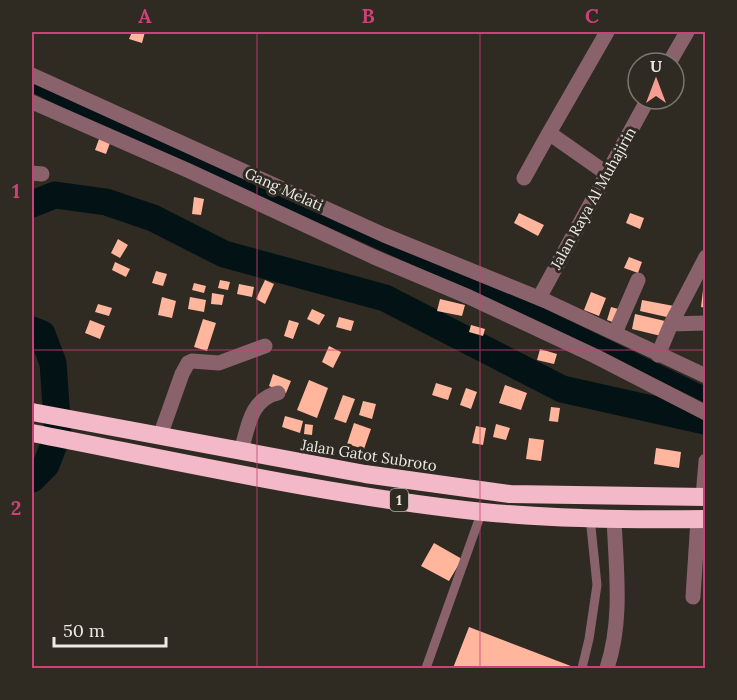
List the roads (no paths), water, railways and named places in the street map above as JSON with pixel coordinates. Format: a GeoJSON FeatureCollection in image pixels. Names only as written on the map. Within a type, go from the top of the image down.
{"type":"FeatureCollection","features":[{"type":"Feature","properties":{"kind":"highway","name":"Jalan Gatot Subroto"},"geometry":{"type":"LineString","coordinates":[[32,412],[365,474],[510,494],[704,496]]}},
{"type":"Feature","properties":{"kind":"highway","name":"1"},"geometry":{"type":"LineString","coordinates":[[32,433],[344,493],[482,512],[702,519]]}},
{"type":"Feature","properties":{"kind":"street"},"geometry":{"type":"LineString","coordinates":[[524,178],[607,32]]}},
{"type":"Feature","properties":{"kind":"street"},"geometry":{"type":"LineString","coordinates":[[676,51],[687,32]]}},
{"type":"Feature","properties":{"kind":"street","name":"Gang Melati"},"geometry":{"type":"LineString","coordinates":[[32,75],[113,124],[191,160],[539,298],[705,376]]}},
{"type":"Feature","properties":{"kind":"street"},"geometry":{"type":"LineString","coordinates":[[32,102],[113,124],[191,160],[374,257],[470,296],[595,356],[705,413]]}},
{"type":"Feature","properties":{"kind":"street","name":"Jalan Raya Al Muhajirin"},"geometry":{"type":"LineString","coordinates":[[539,298],[641,111]]}},
{"type":"Feature","properties":{"kind":"street"},"geometry":{"type":"LineString","coordinates":[[549,133],[606,173]]}},
{"type":"Feature","properties":{"kind":"street"},"geometry":{"type":"LineString","coordinates":[[658,355],[705,257]]}},
{"type":"Feature","properties":{"kind":"street"},"geometry":{"type":"LineString","coordinates":[[470,296],[479,276]]}},
{"type":"Feature","properties":{"kind":"street"},"geometry":{"type":"LineString","coordinates":[[615,333],[638,280]]}},
{"type":"Feature","properties":{"kind":"street"},"geometry":{"type":"LineString","coordinates":[[671,324],[705,322]]}},
{"type":"Feature","properties":{"kind":"street"},"geometry":{"type":"LineString","coordinates":[[160,436],[188,363],[192,361],[219,363],[265,346]]}},
{"type":"Feature","properties":{"kind":"street"},"geometry":{"type":"LineString","coordinates":[[241,452],[255,408],[260,401],[278,393]]}},
{"type":"Feature","properties":{"kind":"street"},"geometry":{"type":"LineString","coordinates":[[704,496],[705,461]]}},
{"type":"Feature","properties":{"kind":"street"},"geometry":{"type":"LineString","coordinates":[[607,669],[613,651],[618,608],[614,518]]}},
{"type":"Feature","properties":{"kind":"street"},"geometry":{"type":"LineString","coordinates":[[693,597],[702,519]]}},
{"type":"Feature","properties":{"kind":"lane"},"geometry":{"type":"LineString","coordinates":[[426,669],[482,512]]}},
{"type":"Feature","properties":{"kind":"lane"},"geometry":{"type":"LineString","coordinates":[[582,669],[597,585],[590,517]]}},
{"type":"Feature","properties":{"kind":"waterway"},"geometry":{"type":"LineString","coordinates":[[32,84],[518,304],[706,395]]}},
{"type":"Feature","properties":{"kind":"waterway"},"geometry":{"type":"LineString","coordinates":[[32,204],[55,195],[106,202],[153,218],[224,254],[385,298],[562,389],[705,421]]}},
{"type":"Feature","properties":{"kind":"waterway"},"geometry":{"type":"LineString","coordinates":[[32,330],[42,334],[53,363],[58,434],[46,465],[32,479]]}}]}
